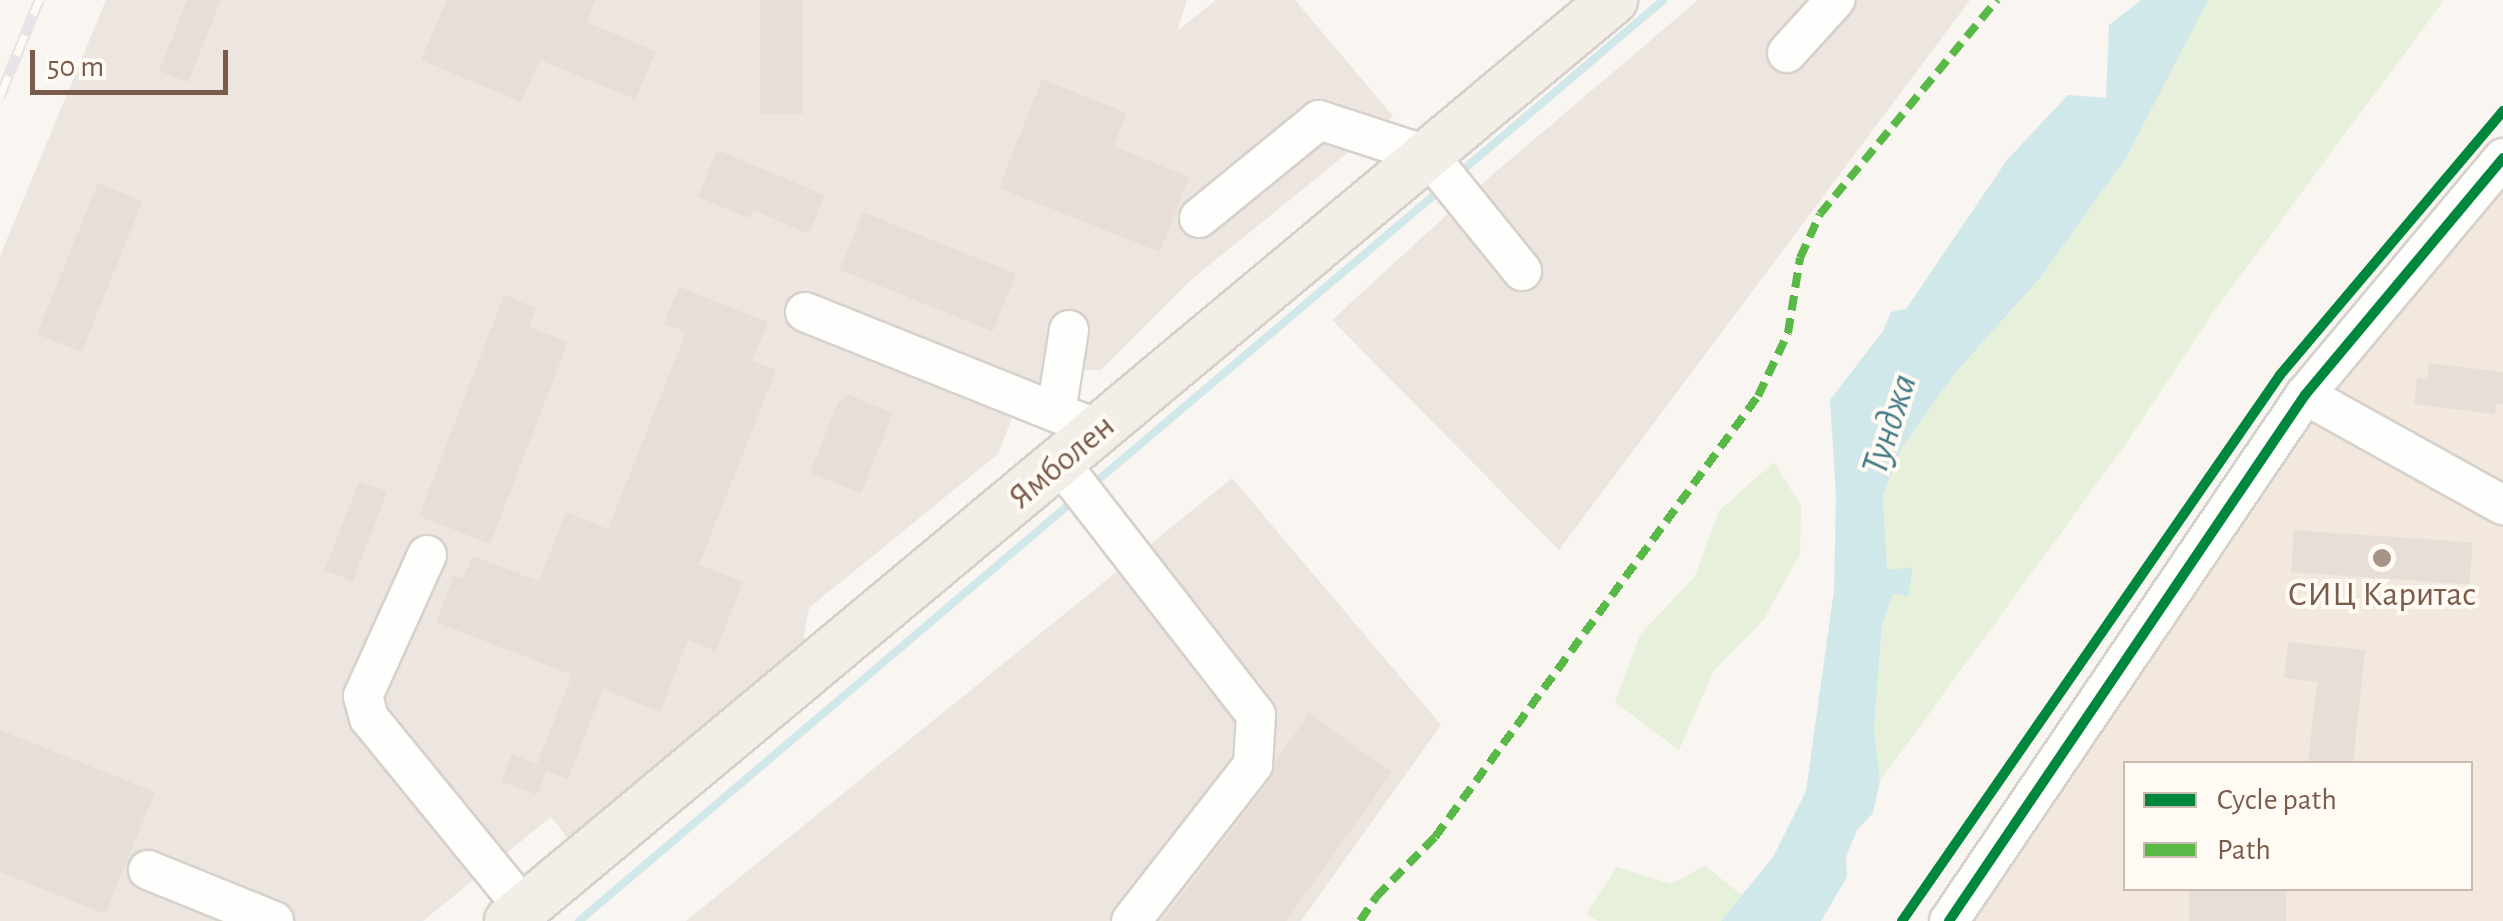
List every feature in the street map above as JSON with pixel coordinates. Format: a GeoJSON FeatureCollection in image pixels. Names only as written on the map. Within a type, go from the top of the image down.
{"type":"FeatureCollection","features":[{"type":"Feature","properties":{"kind":"main road","name":"Ямболен"},"geometry":{"type":"LineString","coordinates":[[516,915],[1613,0]]}},
{"type":"Feature","properties":{"kind":"street"},"geometry":{"type":"LineString","coordinates":[[1787,54],[1836,0]]}},
{"type":"Feature","properties":{"kind":"street"},"geometry":{"type":"LineString","coordinates":[[1199,218],[1319,120],[1429,156],[1522,271]]}},
{"type":"Feature","properties":{"kind":"street"},"geometry":{"type":"LineString","coordinates":[[1949,921],[2305,395],[2503,158]]}},
{"type":"Feature","properties":{"kind":"street"},"geometry":{"type":"LineString","coordinates":[[805,312],[1100,430]]}},
{"type":"Feature","properties":{"kind":"street"},"geometry":{"type":"LineString","coordinates":[[1056,412],[1070,330]]}},
{"type":"Feature","properties":{"kind":"street"},"geometry":{"type":"LineString","coordinates":[[2305,395],[2503,505]]}},
{"type":"Feature","properties":{"kind":"street"},"geometry":{"type":"LineString","coordinates":[[1060,463],[1256,716],[1253,764],[1131,921]]}},
{"type":"Feature","properties":{"kind":"street"},"geometry":{"type":"LineString","coordinates":[[427,556],[363,696],[369,718],[516,915]]}},
{"type":"Feature","properties":{"kind":"street"},"geometry":{"type":"LineString","coordinates":[[148,870],[274,921]]}},
{"type":"Feature","properties":{"kind":"shaded area"},"geometry":{"type":"Polygon","coordinates":[[[106,0],[1187,0],[1177,31],[1216,0],[1295,0],[1393,116],[1191,280],[1101,370],[1048,371],[1020,398],[998,454],[809,608],[803,642],[571,842],[551,817],[423,921],[0,921],[0,256],[106,0]]]}},
{"type":"Feature","properties":{"kind":"shaded area"},"geometry":{"type":"Polygon","coordinates":[[[1698,0],[1970,0],[1559,550],[1332,320],[1464,199],[1698,0]]]}},
{"type":"Feature","properties":{"kind":"shaded area"},"geometry":{"type":"Polygon","coordinates":[[[2503,158],[2503,921],[1949,921],[2305,395],[2503,158]]]}},
{"type":"Feature","properties":{"kind":"shaded area"},"geometry":{"type":"Polygon","coordinates":[[[1232,478],[1441,725],[1301,921],[686,921],[1232,478]]]}},
{"type":"Feature","properties":{"kind":"green space"},"geometry":{"type":"Polygon","coordinates":[[[2207,0],[2444,0],[2214,311],[2127,442],[1880,781],[1874,727],[1882,625],[1893,592],[1907,597],[1912,567],[1887,571],[1883,497],[1902,447],[1956,372],[2040,278],[2126,158],[2207,0]]]}},
{"type":"Feature","properties":{"kind":"green space"},"geometry":{"type":"Polygon","coordinates":[[[1774,462],[1801,506],[1800,554],[1764,619],[1713,672],[1679,750],[1615,702],[1640,635],[1695,576],[1719,511],[1774,462]]]}},
{"type":"Feature","properties":{"kind":"green space"},"geometry":{"type":"Polygon","coordinates":[[[1705,866],[1742,895],[1721,921],[1598,921],[1586,914],[1617,867],[1671,884],[1705,866]]]}},
{"type":"Feature","properties":{"kind":"water","name":"Тунджа"},"geometry":{"type":"Polygon","coordinates":[[[2141,0],[2208,0],[2126,158],[2040,278],[1956,372],[1902,447],[1883,496],[1887,570],[1913,567],[1908,597],[1893,593],[1882,625],[1874,727],[1880,781],[1873,813],[1857,830],[1846,857],[1847,877],[1821,921],[1721,921],[1773,857],[1806,791],[1834,590],[1836,495],[1830,400],[1883,331],[1891,312],[1906,309],[2007,160],[2068,95],[2106,98],[2109,25],[2141,0]]]}},
{"type":"Feature","properties":{"kind":"building"},"geometry":{"type":"Polygon","coordinates":[[[187,0],[221,0],[188,82],[159,71],[187,0]]]}},
{"type":"Feature","properties":{"kind":"building"},"geometry":{"type":"Polygon","coordinates":[[[447,0],[595,0],[586,22],[656,51],[635,99],[540,60],[521,102],[421,60],[447,0]]]}},
{"type":"Feature","properties":{"kind":"building"},"geometry":{"type":"Polygon","coordinates":[[[760,0],[803,0],[803,114],[760,114],[760,0]]]}},
{"type":"Feature","properties":{"kind":"building"},"geometry":{"type":"Polygon","coordinates":[[[1042,79],[1127,113],[1113,146],[1189,177],[1160,252],[999,188],[1042,79]]]}},
{"type":"Feature","properties":{"kind":"building"},"geometry":{"type":"Polygon","coordinates":[[[717,150],[825,195],[809,234],[753,210],[749,218],[698,197],[717,150]]]}},
{"type":"Feature","properties":{"kind":"building"},"geometry":{"type":"Polygon","coordinates":[[[98,183],[143,201],[81,352],[37,334],[98,183]]]}},
{"type":"Feature","properties":{"kind":"building"},"geometry":{"type":"Polygon","coordinates":[[[863,212],[1016,274],[993,331],[840,269],[863,212]]]}},
{"type":"Feature","properties":{"kind":"building"},"geometry":{"type":"Polygon","coordinates":[[[679,287],[768,322],[752,361],[776,370],[699,565],[743,582],[716,651],[688,640],[660,712],[603,689],[568,779],[546,770],[537,795],[501,781],[512,754],[537,764],[572,675],[436,622],[454,575],[463,579],[472,556],[539,581],[566,512],[608,529],[686,332],[664,324],[679,287]]]}},
{"type":"Feature","properties":{"kind":"building"},"geometry":{"type":"Polygon","coordinates":[[[504,295],[537,308],[529,327],[568,342],[490,544],[419,516],[504,295]]]}},
{"type":"Feature","properties":{"kind":"building"},"geometry":{"type":"Polygon","coordinates":[[[2429,363],[2503,372],[2503,405],[2496,404],[2495,414],[2414,404],[2417,378],[2427,379],[2429,363]]]}},
{"type":"Feature","properties":{"kind":"building"},"geometry":{"type":"Polygon","coordinates":[[[849,395],[893,413],[861,493],[810,473],[838,402],[849,395]]]}},
{"type":"Feature","properties":{"kind":"building"},"geometry":{"type":"Polygon","coordinates":[[[359,481],[387,492],[353,581],[325,571],[359,481]]]}},
{"type":"Feature","properties":{"kind":"building","name":"СИЦ Каритас"},"geometry":{"type":"Polygon","coordinates":[[[2294,530],[2473,542],[2470,584],[2291,572],[2294,530]]]}},
{"type":"Feature","properties":{"kind":"building"},"geometry":{"type":"Polygon","coordinates":[[[2288,642],[2365,650],[2353,761],[2308,761],[2317,682],[2284,678],[2288,642]]]}},
{"type":"Feature","properties":{"kind":"building"},"geometry":{"type":"Polygon","coordinates":[[[1309,714],[1392,772],[1286,921],[1162,921],[1271,779],[1276,760],[1309,714]]]}},
{"type":"Feature","properties":{"kind":"building"},"geometry":{"type":"Polygon","coordinates":[[[0,730],[155,792],[105,914],[0,872],[0,730]]]}},
{"type":"Feature","properties":{"kind":"building"},"geometry":{"type":"Polygon","coordinates":[[[2189,891],[2286,891],[2286,921],[2189,921],[2189,891]]]}},
{"type":"Feature","properties":{"kind":"waterway"},"geometry":{"type":"LineString","coordinates":[[1457,175],[1663,0]]}},
{"type":"Feature","properties":{"kind":"waterway"},"geometry":{"type":"LineString","coordinates":[[1091,486],[1443,187]]}},
{"type":"Feature","properties":{"kind":"waterway"},"geometry":{"type":"LineString","coordinates":[[579,921],[1073,501]]}},
{"type":"Feature","properties":{"kind":"railway"},"geometry":{"type":"LineString","coordinates":[[0,96],[39,0]]}},
{"type":"Feature","properties":{"kind":"marked path"},"geometry":{"type":"LineString","coordinates":[[1360,921],[1376,897],[1435,837],[1758,396],[1788,333],[1800,258],[1820,214],[1997,0]]}},
{"type":"Feature","properties":{"kind":"cycle path"},"geometry":{"type":"LineString","coordinates":[[1902,921],[2280,375],[2503,111]]}},
{"type":"Feature","properties":{"kind":"cycle path"},"geometry":{"type":"LineString","coordinates":[[1949,921],[2305,395],[2503,158]]}},
{"type":"Feature","properties":{"kind":"place","name":"СИЦ Каритас"},"geometry":{"type":"Point","coordinates":[2382,558]}}]}
